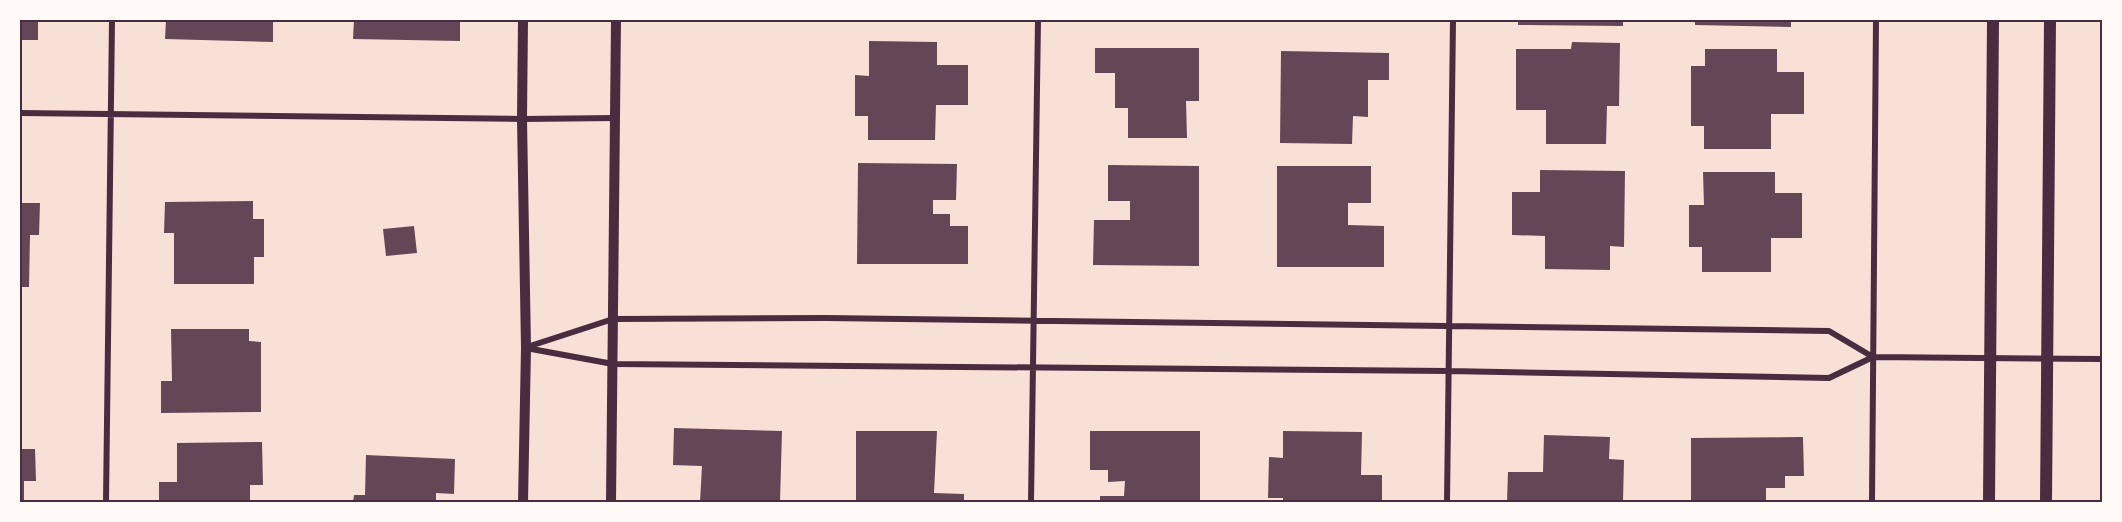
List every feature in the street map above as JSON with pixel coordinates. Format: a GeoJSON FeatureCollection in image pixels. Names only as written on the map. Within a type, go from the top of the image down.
{"type":"FeatureCollection","features":[{"type":"Feature","properties":{"kind":"main road"},"geometry":{"type":"LineString","coordinates":[[1989,502],[1993,20]]}},
{"type":"Feature","properties":{"kind":"main road"},"geometry":{"type":"LineString","coordinates":[[2046,502],[2050,20]]}},
{"type":"Feature","properties":{"kind":"street"},"geometry":{"type":"LineString","coordinates":[[106,502],[112,20]]}},
{"type":"Feature","properties":{"kind":"street"},"geometry":{"type":"LineString","coordinates":[[523,20],[522,119],[526,348],[523,502]]}},
{"type":"Feature","properties":{"kind":"street"},"geometry":{"type":"LineString","coordinates":[[611,502],[616,20]]}},
{"type":"Feature","properties":{"kind":"street"},"geometry":{"type":"LineString","coordinates":[[1031,502],[1038,20]]}},
{"type":"Feature","properties":{"kind":"street"},"geometry":{"type":"LineString","coordinates":[[1447,502],[1453,20]]}},
{"type":"Feature","properties":{"kind":"street"},"geometry":{"type":"LineString","coordinates":[[1872,502],[1876,20]]}},
{"type":"Feature","properties":{"kind":"street"},"geometry":{"type":"LineString","coordinates":[[20,113],[522,119],[616,117]]}},
{"type":"Feature","properties":{"kind":"street"},"geometry":{"type":"LineString","coordinates":[[526,348],[613,319],[826,318],[1829,331],[1873,357]]}},
{"type":"Feature","properties":{"kind":"street"},"geometry":{"type":"LineString","coordinates":[[526,348],[613,364],[1449,371],[1829,378],[1873,357],[2103,358]]}},
{"type":"Feature","properties":{"kind":"building"},"geometry":{"type":"Polygon","coordinates":[[[20,20],[38,20],[38,40],[20,40],[20,20]]]}},
{"type":"Feature","properties":{"kind":"building"},"geometry":{"type":"Polygon","coordinates":[[[166,20],[273,20],[273,42],[165,39],[166,20]]]}},
{"type":"Feature","properties":{"kind":"building"},"geometry":{"type":"Polygon","coordinates":[[[354,20],[460,20],[460,41],[353,39],[354,20]]]}},
{"type":"Feature","properties":{"kind":"building"},"geometry":{"type":"Polygon","coordinates":[[[1353,20],[1353,22],[1330,21],[1353,20]]]}},
{"type":"Feature","properties":{"kind":"building"},"geometry":{"type":"Polygon","coordinates":[[[1518,20],[1623,20],[1623,26],[1518,25],[1518,20]]]}},
{"type":"Feature","properties":{"kind":"building"},"geometry":{"type":"Polygon","coordinates":[[[1695,20],[1791,20],[1791,27],[1695,25],[1695,20]]]}},
{"type":"Feature","properties":{"kind":"building"},"geometry":{"type":"Polygon","coordinates":[[[869,41],[937,42],[937,65],[968,65],[968,105],[936,105],[935,140],[868,140],[868,116],[855,116],[855,75],[869,76],[869,41]]]}},
{"type":"Feature","properties":{"kind":"building"},"geometry":{"type":"Polygon","coordinates":[[[1572,42],[1620,43],[1619,106],[1607,106],[1606,144],[1546,144],[1546,110],[1516,110],[1516,49],[1571,49],[1572,42]]]}},
{"type":"Feature","properties":{"kind":"building"},"geometry":{"type":"Polygon","coordinates":[[[1095,48],[1199,48],[1199,101],[1186,101],[1187,138],[1128,138],[1128,108],[1115,108],[1115,73],[1095,73],[1095,48]]]}},
{"type":"Feature","properties":{"kind":"building"},"geometry":{"type":"Polygon","coordinates":[[[1705,49],[1777,49],[1777,72],[1804,72],[1804,114],[1771,114],[1771,149],[1704,149],[1704,126],[1691,126],[1691,66],[1705,66],[1705,49]]]}},
{"type":"Feature","properties":{"kind":"building"},"geometry":{"type":"Polygon","coordinates":[[[1281,51],[1389,53],[1389,80],[1368,80],[1368,117],[1353,116],[1352,144],[1280,143],[1281,51]]]}},
{"type":"Feature","properties":{"kind":"building"},"geometry":{"type":"Polygon","coordinates":[[[858,163],[957,164],[956,200],[933,200],[933,214],[950,214],[950,226],[968,226],[968,264],[857,264],[858,163]]]}},
{"type":"Feature","properties":{"kind":"building"},"geometry":{"type":"Polygon","coordinates":[[[1108,165],[1199,166],[1199,266],[1093,265],[1094,220],[1130,220],[1130,201],[1108,201],[1108,165]]]}},
{"type":"Feature","properties":{"kind":"building"},"geometry":{"type":"Polygon","coordinates":[[[1277,166],[1371,166],[1371,203],[1348,203],[1348,225],[1384,226],[1384,267],[1277,267],[1277,166]]]}},
{"type":"Feature","properties":{"kind":"building"},"geometry":{"type":"Polygon","coordinates":[[[1540,170],[1625,171],[1624,247],[1610,246],[1610,270],[1545,269],[1545,236],[1512,235],[1512,192],[1540,192],[1540,170]]]}},
{"type":"Feature","properties":{"kind":"building"},"geometry":{"type":"Polygon","coordinates":[[[1703,172],[1775,172],[1775,193],[1802,193],[1802,238],[1771,238],[1771,272],[1702,272],[1702,247],[1689,247],[1689,205],[1704,205],[1703,172]]]}},
{"type":"Feature","properties":{"kind":"building"},"geometry":{"type":"Polygon","coordinates":[[[253,201],[253,219],[264,219],[264,257],[254,257],[254,284],[174,284],[174,233],[164,233],[165,202],[253,201]]]}},
{"type":"Feature","properties":{"kind":"building"},"geometry":{"type":"Polygon","coordinates":[[[20,203],[40,203],[39,235],[30,235],[29,287],[20,287],[20,203]]]}},
{"type":"Feature","properties":{"kind":"building"},"geometry":{"type":"Polygon","coordinates":[[[414,226],[417,253],[386,256],[383,229],[414,226]]]}},
{"type":"Feature","properties":{"kind":"building"},"geometry":{"type":"Polygon","coordinates":[[[171,329],[249,329],[249,341],[261,342],[261,412],[161,413],[161,381],[172,381],[171,329]]]}},
{"type":"Feature","properties":{"kind":"building"},"geometry":{"type":"Polygon","coordinates":[[[674,428],[782,431],[780,502],[700,502],[702,466],[673,465],[674,428]]]}},
{"type":"Feature","properties":{"kind":"building"},"geometry":{"type":"Polygon","coordinates":[[[856,431],[937,431],[934,493],[964,494],[964,502],[856,502],[856,431]]]}},
{"type":"Feature","properties":{"kind":"building"},"geometry":{"type":"Polygon","coordinates":[[[1090,431],[1200,431],[1200,502],[1100,502],[1100,496],[1124,496],[1125,481],[1108,482],[1108,470],[1090,470],[1090,431]]]}},
{"type":"Feature","properties":{"kind":"building"},"geometry":{"type":"Polygon","coordinates":[[[1283,431],[1362,432],[1361,475],[1382,475],[1382,502],[1283,502],[1283,498],[1268,498],[1269,457],[1283,458],[1283,431]]]}},
{"type":"Feature","properties":{"kind":"building"},"geometry":{"type":"Polygon","coordinates":[[[1544,435],[1610,437],[1609,459],[1624,460],[1623,502],[1507,502],[1508,472],[1543,472],[1544,435]]]}},
{"type":"Feature","properties":{"kind":"building"},"geometry":{"type":"Polygon","coordinates":[[[1803,437],[1804,476],[1785,476],[1785,488],[1766,488],[1766,502],[1691,502],[1691,438],[1803,437]]]}},
{"type":"Feature","properties":{"kind":"building"},"geometry":{"type":"Polygon","coordinates":[[[262,442],[263,485],[250,485],[250,502],[159,502],[159,482],[177,482],[177,443],[262,442]]]}},
{"type":"Feature","properties":{"kind":"building"},"geometry":{"type":"Polygon","coordinates":[[[20,449],[35,449],[36,481],[24,481],[24,502],[20,502],[20,449]]]}},
{"type":"Feature","properties":{"kind":"building"},"geometry":{"type":"Polygon","coordinates":[[[366,455],[455,459],[454,494],[436,493],[436,502],[353,502],[354,495],[365,495],[366,455]]]}}]}
